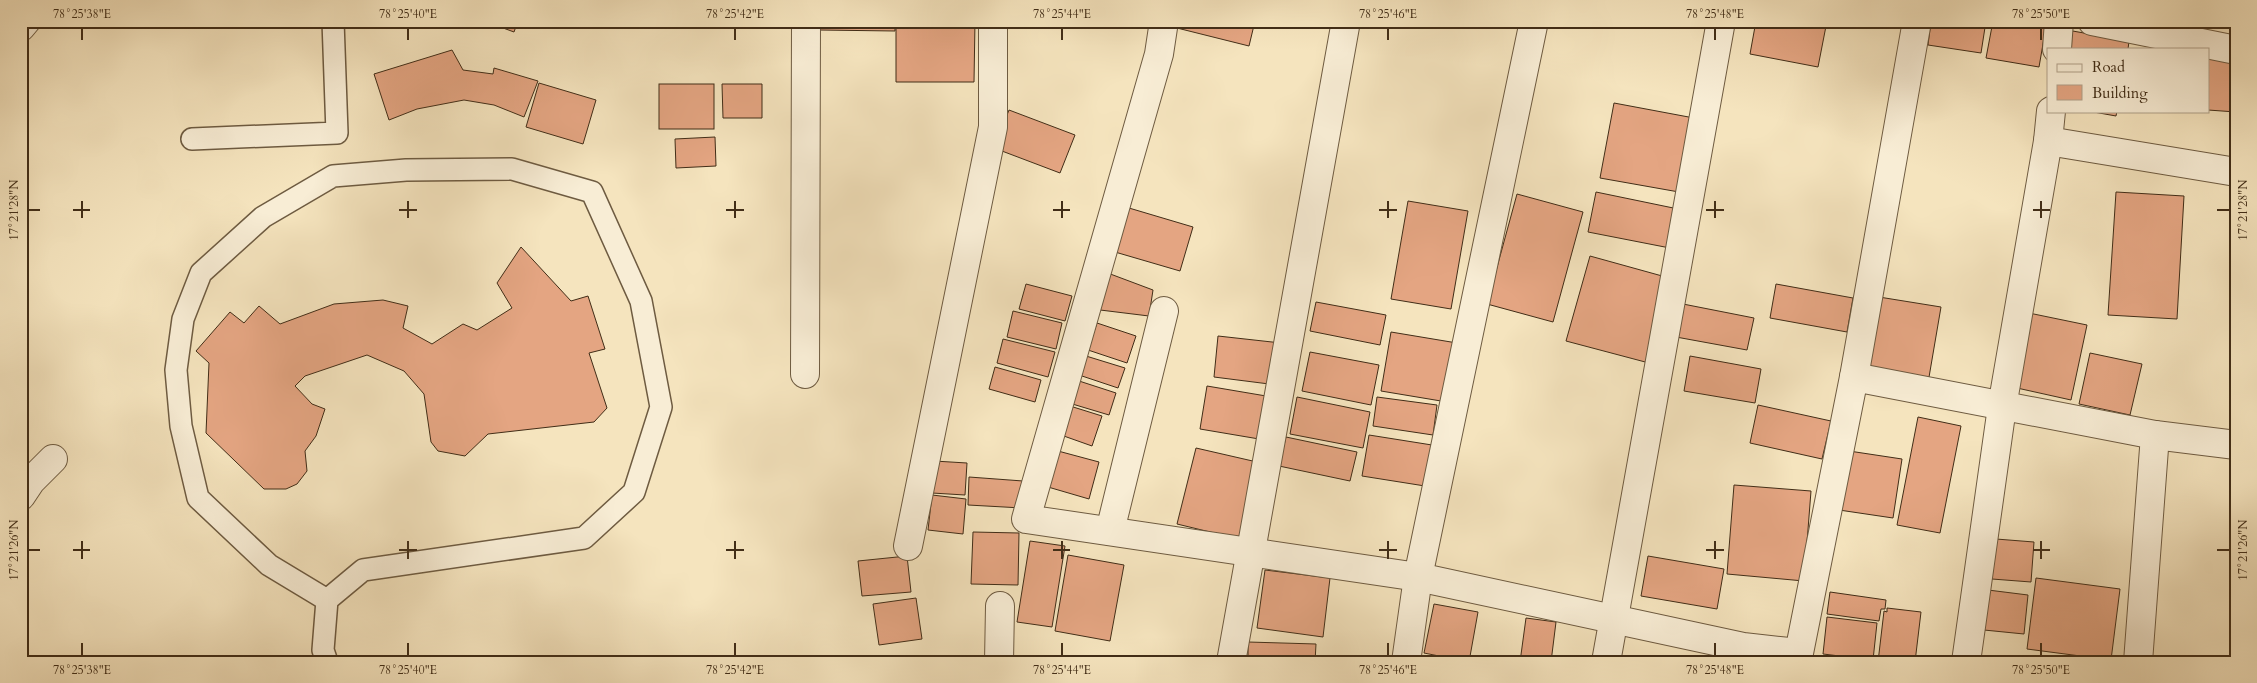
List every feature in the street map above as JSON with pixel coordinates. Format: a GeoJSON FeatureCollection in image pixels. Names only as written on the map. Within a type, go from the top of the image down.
{"type":"FeatureCollection","features":[{"type":"Feature","properties":{"kind":"street"},"geometry":{"type":"LineString","coordinates":[[21,27],[26,21]]}},
{"type":"Feature","properties":{"kind":"street"},"geometry":{"type":"LineString","coordinates":[[805,374],[806,21]]}},
{"type":"Feature","properties":{"kind":"street"},"geometry":{"type":"LineString","coordinates":[[908,546],[993,127],[993,21]]}},
{"type":"Feature","properties":{"kind":"street"},"geometry":{"type":"LineString","coordinates":[[1164,21],[1159,54],[1026,519],[1418,577],[1615,618],[1744,654],[1799,653],[1854,377],[1917,21]]}},
{"type":"Feature","properties":{"kind":"street"},"geometry":{"type":"LineString","coordinates":[[1231,662],[1346,21]]}},
{"type":"Feature","properties":{"kind":"street"},"geometry":{"type":"LineString","coordinates":[[1406,662],[1418,577],[1534,21]]}},
{"type":"Feature","properties":{"kind":"street"},"geometry":{"type":"LineString","coordinates":[[1606,662],[1721,21]]}},
{"type":"Feature","properties":{"kind":"street"},"geometry":{"type":"LineString","coordinates":[[2057,48],[2059,21]]}},
{"type":"Feature","properties":{"kind":"street"},"geometry":{"type":"LineString","coordinates":[[2092,21],[2179,30],[2236,50]]}},
{"type":"Feature","properties":{"kind":"street"},"geometry":{"type":"LineString","coordinates":[[1966,662],[2002,407],[2048,141],[2051,112]]}},
{"type":"Feature","properties":{"kind":"street"},"geometry":{"type":"LineString","coordinates":[[2048,141],[2236,172]]}},
{"type":"Feature","properties":{"kind":"street"},"geometry":{"type":"LineString","coordinates":[[1110,531],[1164,311]]}},
{"type":"Feature","properties":{"kind":"street"},"geometry":{"type":"LineString","coordinates":[[1854,377],[2155,436],[2236,445]]}},
{"type":"Feature","properties":{"kind":"street"},"geometry":{"type":"LineString","coordinates":[[2138,662],[2155,436]]}},
{"type":"Feature","properties":{"kind":"street"},"geometry":{"type":"LineString","coordinates":[[21,496],[53,459]]}},
{"type":"Feature","properties":{"kind":"street"},"geometry":{"type":"LineString","coordinates":[[999,662],[1000,606]]}},
{"type":"Feature","properties":{"kind":"lane"},"geometry":{"type":"LineString","coordinates":[[192,139],[337,133],[332,21]]}},
{"type":"Feature","properties":{"kind":"lane"},"geometry":{"type":"LineString","coordinates":[[327,600],[269,565],[198,498],[181,426],[176,370],[183,319],[201,273],[263,217],[333,176],[406,170],[512,169],[592,192],[641,301],[661,407],[634,492],[584,538],[362,570],[327,600],[323,650],[327,662]]}},
{"type":"Feature","properties":{"kind":"building"},"geometry":{"type":"Polygon","coordinates":[[[484,21],[518,21],[514,32],[484,21]]]}},
{"type":"Feature","properties":{"kind":"building"},"geometry":{"type":"Polygon","coordinates":[[[819,21],[895,21],[895,31],[819,30],[819,21]]]}},
{"type":"Feature","properties":{"kind":"building"},"geometry":{"type":"Polygon","coordinates":[[[896,21],[975,21],[974,82],[896,82],[896,21]]]}},
{"type":"Feature","properties":{"kind":"building"},"geometry":{"type":"Polygon","coordinates":[[[1179,21],[1255,21],[1249,46],[1177,28],[1179,21]]]}},
{"type":"Feature","properties":{"kind":"building"},"geometry":{"type":"Polygon","coordinates":[[[1756,21],[1827,21],[1818,67],[1750,54],[1756,21]]]}},
{"type":"Feature","properties":{"kind":"building"},"geometry":{"type":"Polygon","coordinates":[[[1931,21],[1986,21],[1981,53],[1928,45],[1931,21]]]}},
{"type":"Feature","properties":{"kind":"building"},"geometry":{"type":"Polygon","coordinates":[[[1993,21],[2047,21],[2039,67],[1986,58],[1993,21]]]}},
{"type":"Feature","properties":{"kind":"building"},"geometry":{"type":"Polygon","coordinates":[[[2067,30],[2129,41],[2128,48],[2063,48],[2067,30]]]}},
{"type":"Feature","properties":{"kind":"building"},"geometry":{"type":"Polygon","coordinates":[[[452,50],[463,70],[493,74],[494,68],[538,81],[524,117],[494,105],[464,100],[417,109],[389,120],[374,74],[452,50]]]}},
{"type":"Feature","properties":{"kind":"building"},"geometry":{"type":"Polygon","coordinates":[[[2210,56],[2236,58],[2236,112],[2210,110],[2210,56]]]}},
{"type":"Feature","properties":{"kind":"building"},"geometry":{"type":"Polygon","coordinates":[[[539,83],[596,100],[583,144],[526,127],[539,83]]]}},
{"type":"Feature","properties":{"kind":"building"},"geometry":{"type":"Polygon","coordinates":[[[659,84],[714,84],[714,129],[659,129],[659,84]]]}},
{"type":"Feature","properties":{"kind":"building"},"geometry":{"type":"Polygon","coordinates":[[[722,84],[762,84],[762,118],[723,118],[722,84]]]}},
{"type":"Feature","properties":{"kind":"building"},"geometry":{"type":"Polygon","coordinates":[[[1614,103],[1694,118],[1679,192],[1600,178],[1614,103]]]}},
{"type":"Feature","properties":{"kind":"building"},"geometry":{"type":"Polygon","coordinates":[[[1009,110],[1075,135],[1060,173],[994,148],[1009,110]]]}},
{"type":"Feature","properties":{"kind":"building"},"geometry":{"type":"Polygon","coordinates":[[[2094,112],[2117,112],[2116,116],[2094,112]]]}},
{"type":"Feature","properties":{"kind":"building"},"geometry":{"type":"Polygon","coordinates":[[[715,137],[716,166],[676,168],[675,139],[715,137]]]}},
{"type":"Feature","properties":{"kind":"building"},"geometry":{"type":"Polygon","coordinates":[[[1596,192],[1683,210],[1675,249],[1588,232],[1596,192]]]}},
{"type":"Feature","properties":{"kind":"building"},"geometry":{"type":"Polygon","coordinates":[[[2116,192],[2184,196],[2177,319],[2108,315],[2116,192]]]}},
{"type":"Feature","properties":{"kind":"building"},"geometry":{"type":"Polygon","coordinates":[[[1517,194],[1583,212],[1553,322],[1487,304],[1517,194]]]}},
{"type":"Feature","properties":{"kind":"building"},"geometry":{"type":"Polygon","coordinates":[[[1408,201],[1468,211],[1451,309],[1391,299],[1408,201]]]}},
{"type":"Feature","properties":{"kind":"building"},"geometry":{"type":"Polygon","coordinates":[[[1129,208],[1193,227],[1180,271],[1115,252],[1129,208]]]}},
{"type":"Feature","properties":{"kind":"building"},"geometry":{"type":"Polygon","coordinates":[[[521,247],[571,301],[588,296],[605,349],[589,353],[607,408],[594,422],[488,434],[465,456],[438,451],[431,442],[424,394],[404,371],[367,355],[305,376],[295,386],[312,404],[325,409],[316,436],[305,451],[307,471],[297,484],[286,489],[264,489],[206,433],[209,363],[196,351],[230,312],[244,323],[259,306],[280,324],[334,304],[383,300],[408,306],[403,328],[432,344],[463,324],[477,330],[512,308],[497,283],[521,247]]]}},
{"type":"Feature","properties":{"kind":"building"},"geometry":{"type":"Polygon","coordinates":[[[1590,256],[1673,279],[1649,363],[1566,341],[1590,256]]]}},
{"type":"Feature","properties":{"kind":"building"},"geometry":{"type":"Polygon","coordinates":[[[1105,272],[1153,290],[1149,316],[1092,309],[1105,272]]]}},
{"type":"Feature","properties":{"kind":"building"},"geometry":{"type":"Polygon","coordinates":[[[1026,284],[1072,296],[1065,321],[1019,309],[1026,284]]]}},
{"type":"Feature","properties":{"kind":"building"},"geometry":{"type":"Polygon","coordinates":[[[1776,284],[1853,298],[1847,332],[1770,318],[1776,284]]]}},
{"type":"Feature","properties":{"kind":"building"},"geometry":{"type":"Polygon","coordinates":[[[1879,297],[1941,307],[1928,383],[1867,374],[1879,297]]]}},
{"type":"Feature","properties":{"kind":"building"},"geometry":{"type":"Polygon","coordinates":[[[1316,302],[1386,315],[1380,345],[1310,331],[1316,302]]]}},
{"type":"Feature","properties":{"kind":"building"},"geometry":{"type":"Polygon","coordinates":[[[1683,304],[1754,318],[1747,350],[1676,337],[1683,304]]]}},
{"type":"Feature","properties":{"kind":"building"},"geometry":{"type":"Polygon","coordinates":[[[1013,311],[1062,323],[1056,349],[1007,337],[1013,311]]]}},
{"type":"Feature","properties":{"kind":"building"},"geometry":{"type":"Polygon","coordinates":[[[2024,312],[2087,325],[2071,400],[2008,386],[2024,312]]]}},
{"type":"Feature","properties":{"kind":"building"},"geometry":{"type":"Polygon","coordinates":[[[1097,323],[1136,336],[1127,363],[1088,350],[1097,323]]]}},
{"type":"Feature","properties":{"kind":"building"},"geometry":{"type":"Polygon","coordinates":[[[1391,332],[1457,343],[1447,402],[1381,391],[1391,332]]]}},
{"type":"Feature","properties":{"kind":"building"},"geometry":{"type":"Polygon","coordinates":[[[1218,336],[1281,343],[1277,385],[1214,377],[1218,336]]]}},
{"type":"Feature","properties":{"kind":"building"},"geometry":{"type":"Polygon","coordinates":[[[1003,339],[1055,352],[1048,377],[997,363],[1003,339]]]}},
{"type":"Feature","properties":{"kind":"building"},"geometry":{"type":"Polygon","coordinates":[[[1310,352],[1379,365],[1371,405],[1302,391],[1310,352]]]}},
{"type":"Feature","properties":{"kind":"building"},"geometry":{"type":"Polygon","coordinates":[[[2090,353],[2142,364],[2130,415],[2079,404],[2090,353]]]}},
{"type":"Feature","properties":{"kind":"building"},"geometry":{"type":"Polygon","coordinates":[[[1086,356],[1125,368],[1118,388],[1079,375],[1086,356]]]}},
{"type":"Feature","properties":{"kind":"building"},"geometry":{"type":"Polygon","coordinates":[[[1690,356],[1761,369],[1755,403],[1684,391],[1690,356]]]}},
{"type":"Feature","properties":{"kind":"building"},"geometry":{"type":"Polygon","coordinates":[[[995,367],[1041,380],[1035,402],[989,389],[995,367]]]}},
{"type":"Feature","properties":{"kind":"building"},"geometry":{"type":"Polygon","coordinates":[[[1076,380],[1116,393],[1109,415],[1069,403],[1076,380]]]}},
{"type":"Feature","properties":{"kind":"building"},"geometry":{"type":"Polygon","coordinates":[[[1207,386],[1272,397],[1265,440],[1200,429],[1207,386]]]}},
{"type":"Feature","properties":{"kind":"building"},"geometry":{"type":"Polygon","coordinates":[[[1297,397],[1370,412],[1363,448],[1290,434],[1297,397]]]}},
{"type":"Feature","properties":{"kind":"building"},"geometry":{"type":"Polygon","coordinates":[[[1377,397],[1437,405],[1433,435],[1373,426],[1377,397]]]}},
{"type":"Feature","properties":{"kind":"building"},"geometry":{"type":"Polygon","coordinates":[[[1758,405],[1831,421],[1822,459],[1750,443],[1758,405]]]}},
{"type":"Feature","properties":{"kind":"building"},"geometry":{"type":"Polygon","coordinates":[[[1070,406],[1102,416],[1092,446],[1061,435],[1070,406]]]}},
{"type":"Feature","properties":{"kind":"building"},"geometry":{"type":"Polygon","coordinates":[[[1918,417],[1961,426],[1940,533],[1897,525],[1918,417]]]}},
{"type":"Feature","properties":{"kind":"building"},"geometry":{"type":"Polygon","coordinates":[[[1369,435],[1432,445],[1425,486],[1362,476],[1369,435]]]}},
{"type":"Feature","properties":{"kind":"building"},"geometry":{"type":"Polygon","coordinates":[[[1286,437],[1357,452],[1350,481],[1279,466],[1286,437]]]}},
{"type":"Feature","properties":{"kind":"building"},"geometry":{"type":"Polygon","coordinates":[[[1196,448],[1257,462],[1239,539],[1177,524],[1196,448]]]}},
{"type":"Feature","properties":{"kind":"building"},"geometry":{"type":"Polygon","coordinates":[[[1058,451],[1099,462],[1089,499],[1048,487],[1058,451]]]}},
{"type":"Feature","properties":{"kind":"building"},"geometry":{"type":"Polygon","coordinates":[[[1849,451],[1902,459],[1893,518],[1839,510],[1849,451]]]}},
{"type":"Feature","properties":{"kind":"building"},"geometry":{"type":"Polygon","coordinates":[[[934,461],[967,463],[965,495],[932,493],[934,461]]]}},
{"type":"Feature","properties":{"kind":"building"},"geometry":{"type":"Polygon","coordinates":[[[969,477],[1023,481],[1022,508],[968,505],[969,477]]]}},
{"type":"Feature","properties":{"kind":"building"},"geometry":{"type":"Polygon","coordinates":[[[1734,485],[1811,491],[1804,581],[1727,574],[1734,485]]]}},
{"type":"Feature","properties":{"kind":"building"},"geometry":{"type":"Polygon","coordinates":[[[932,495],[966,499],[963,534],[928,530],[932,495]]]}},
{"type":"Feature","properties":{"kind":"building"},"geometry":{"type":"Polygon","coordinates":[[[973,532],[1019,533],[1018,585],[971,584],[973,532]]]}},
{"type":"Feature","properties":{"kind":"building"},"geometry":{"type":"Polygon","coordinates":[[[1996,539],[2034,542],[2031,582],[1992,579],[1996,539]]]}},
{"type":"Feature","properties":{"kind":"building"},"geometry":{"type":"Polygon","coordinates":[[[1030,541],[1065,546],[1052,627],[1017,622],[1030,541]]]}},
{"type":"Feature","properties":{"kind":"building"},"geometry":{"type":"Polygon","coordinates":[[[1068,555],[1124,565],[1110,641],[1055,631],[1068,555]]]}},
{"type":"Feature","properties":{"kind":"building"},"geometry":{"type":"Polygon","coordinates":[[[907,556],[911,592],[862,596],[858,561],[907,556]]]}},
{"type":"Feature","properties":{"kind":"building"},"geometry":{"type":"Polygon","coordinates":[[[1648,556],[1724,569],[1717,609],[1641,596],[1648,556]]]}},
{"type":"Feature","properties":{"kind":"building"},"geometry":{"type":"Polygon","coordinates":[[[1265,570],[1330,578],[1323,637],[1257,628],[1265,570]]]}},
{"type":"Feature","properties":{"kind":"building"},"geometry":{"type":"Polygon","coordinates":[[[2036,578],[2120,589],[2111,660],[2027,649],[2036,578]]]}},
{"type":"Feature","properties":{"kind":"building"},"geometry":{"type":"Polygon","coordinates":[[[1988,590],[2028,595],[2024,634],[1984,630],[1988,590]]]}},
{"type":"Feature","properties":{"kind":"building"},"geometry":{"type":"Polygon","coordinates":[[[1830,592],[1886,600],[1885,609],[1881,609],[1879,621],[1827,614],[1830,592]]]}},
{"type":"Feature","properties":{"kind":"building"},"geometry":{"type":"Polygon","coordinates":[[[916,598],[922,639],[879,645],[873,604],[916,598]]]}},
{"type":"Feature","properties":{"kind":"building"},"geometry":{"type":"Polygon","coordinates":[[[1434,604],[1478,612],[1469,662],[1424,653],[1434,604]]]}},
{"type":"Feature","properties":{"kind":"building"},"geometry":{"type":"Polygon","coordinates":[[[1887,608],[1921,612],[1915,662],[1878,662],[1884,611],[1887,612],[1887,608]]]}},
{"type":"Feature","properties":{"kind":"building"},"geometry":{"type":"Polygon","coordinates":[[[1827,617],[1877,623],[1873,660],[1823,654],[1827,617]]]}},
{"type":"Feature","properties":{"kind":"building"},"geometry":{"type":"Polygon","coordinates":[[[1526,618],[1556,622],[1551,662],[1520,662],[1526,618]]]}},
{"type":"Feature","properties":{"kind":"building"},"geometry":{"type":"Polygon","coordinates":[[[1248,642],[1316,644],[1315,662],[1248,662],[1248,642]]]}}]}
